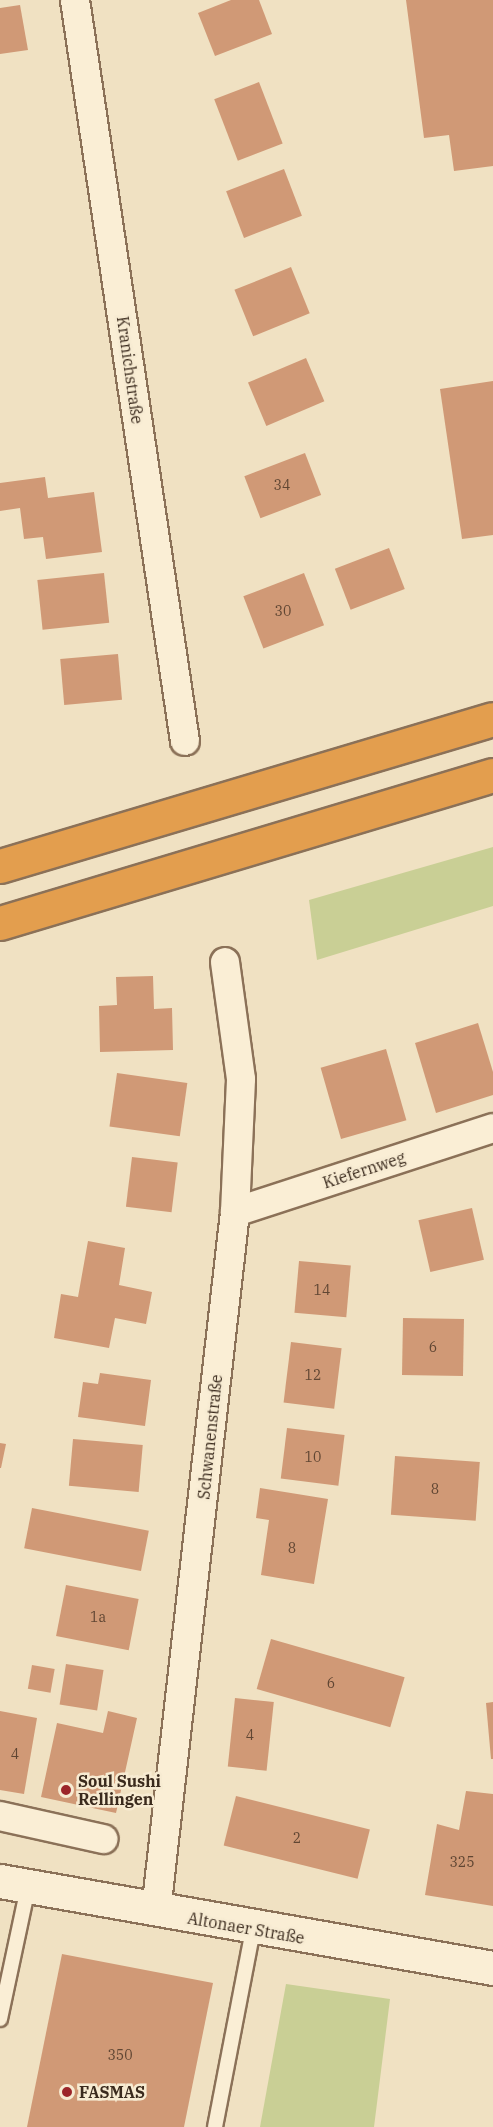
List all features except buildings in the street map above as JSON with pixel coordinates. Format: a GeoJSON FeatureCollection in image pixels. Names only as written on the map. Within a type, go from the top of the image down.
{"type":"FeatureCollection","features":[{"type":"Feature","properties":{"kind":"highway"},"geometry":{"type":"LineString","coordinates":[[0,866],[493,719]]}},
{"type":"Feature","properties":{"kind":"highway"},"geometry":{"type":"LineString","coordinates":[[0,923],[493,775]]}},
{"type":"Feature","properties":{"kind":"main road","name":"Altonaer Straße"},"geometry":{"type":"LineString","coordinates":[[14,1884],[253,1929],[493,1968]]}},
{"type":"Feature","properties":{"kind":"street","name":"Kranichstraße"},"geometry":{"type":"LineString","coordinates":[[75,0],[185,741]]}},
{"type":"Feature","properties":{"kind":"street","name":"Schwanenstraße"},"geometry":{"type":"LineString","coordinates":[[156,1911],[235,1212],[241,1079],[225,962]]}},
{"type":"Feature","properties":{"kind":"street","name":"Kiefernweg"},"geometry":{"type":"LineString","coordinates":[[235,1212],[493,1128]]}},
{"type":"Feature","properties":{"kind":"street"},"geometry":{"type":"LineString","coordinates":[[0,1816],[103,1839]]}},
{"type":"Feature","properties":{"kind":"lane"},"geometry":{"type":"LineString","coordinates":[[0,2019],[14,1884]]}},
{"type":"Feature","properties":{"kind":"lane"},"geometry":{"type":"LineString","coordinates":[[215,2127],[253,1929]]}},
{"type":"Feature","properties":{"kind":"green space"},"geometry":{"type":"Polygon","coordinates":[[[493,847],[493,906],[317,960],[309,900],[493,847]]]}},
{"type":"Feature","properties":{"kind":"green space"},"geometry":{"type":"Polygon","coordinates":[[[286,1984],[390,1999],[374,2127],[260,2127],[286,1984]]]}},
{"type":"Feature","properties":{"kind":"place","name":"Soul Sushi Rellingen"},"geometry":{"type":"Point","coordinates":[66,1790]}},
{"type":"Feature","properties":{"kind":"place","name":"FASMAS"},"geometry":{"type":"Point","coordinates":[67,2092]}}]}
